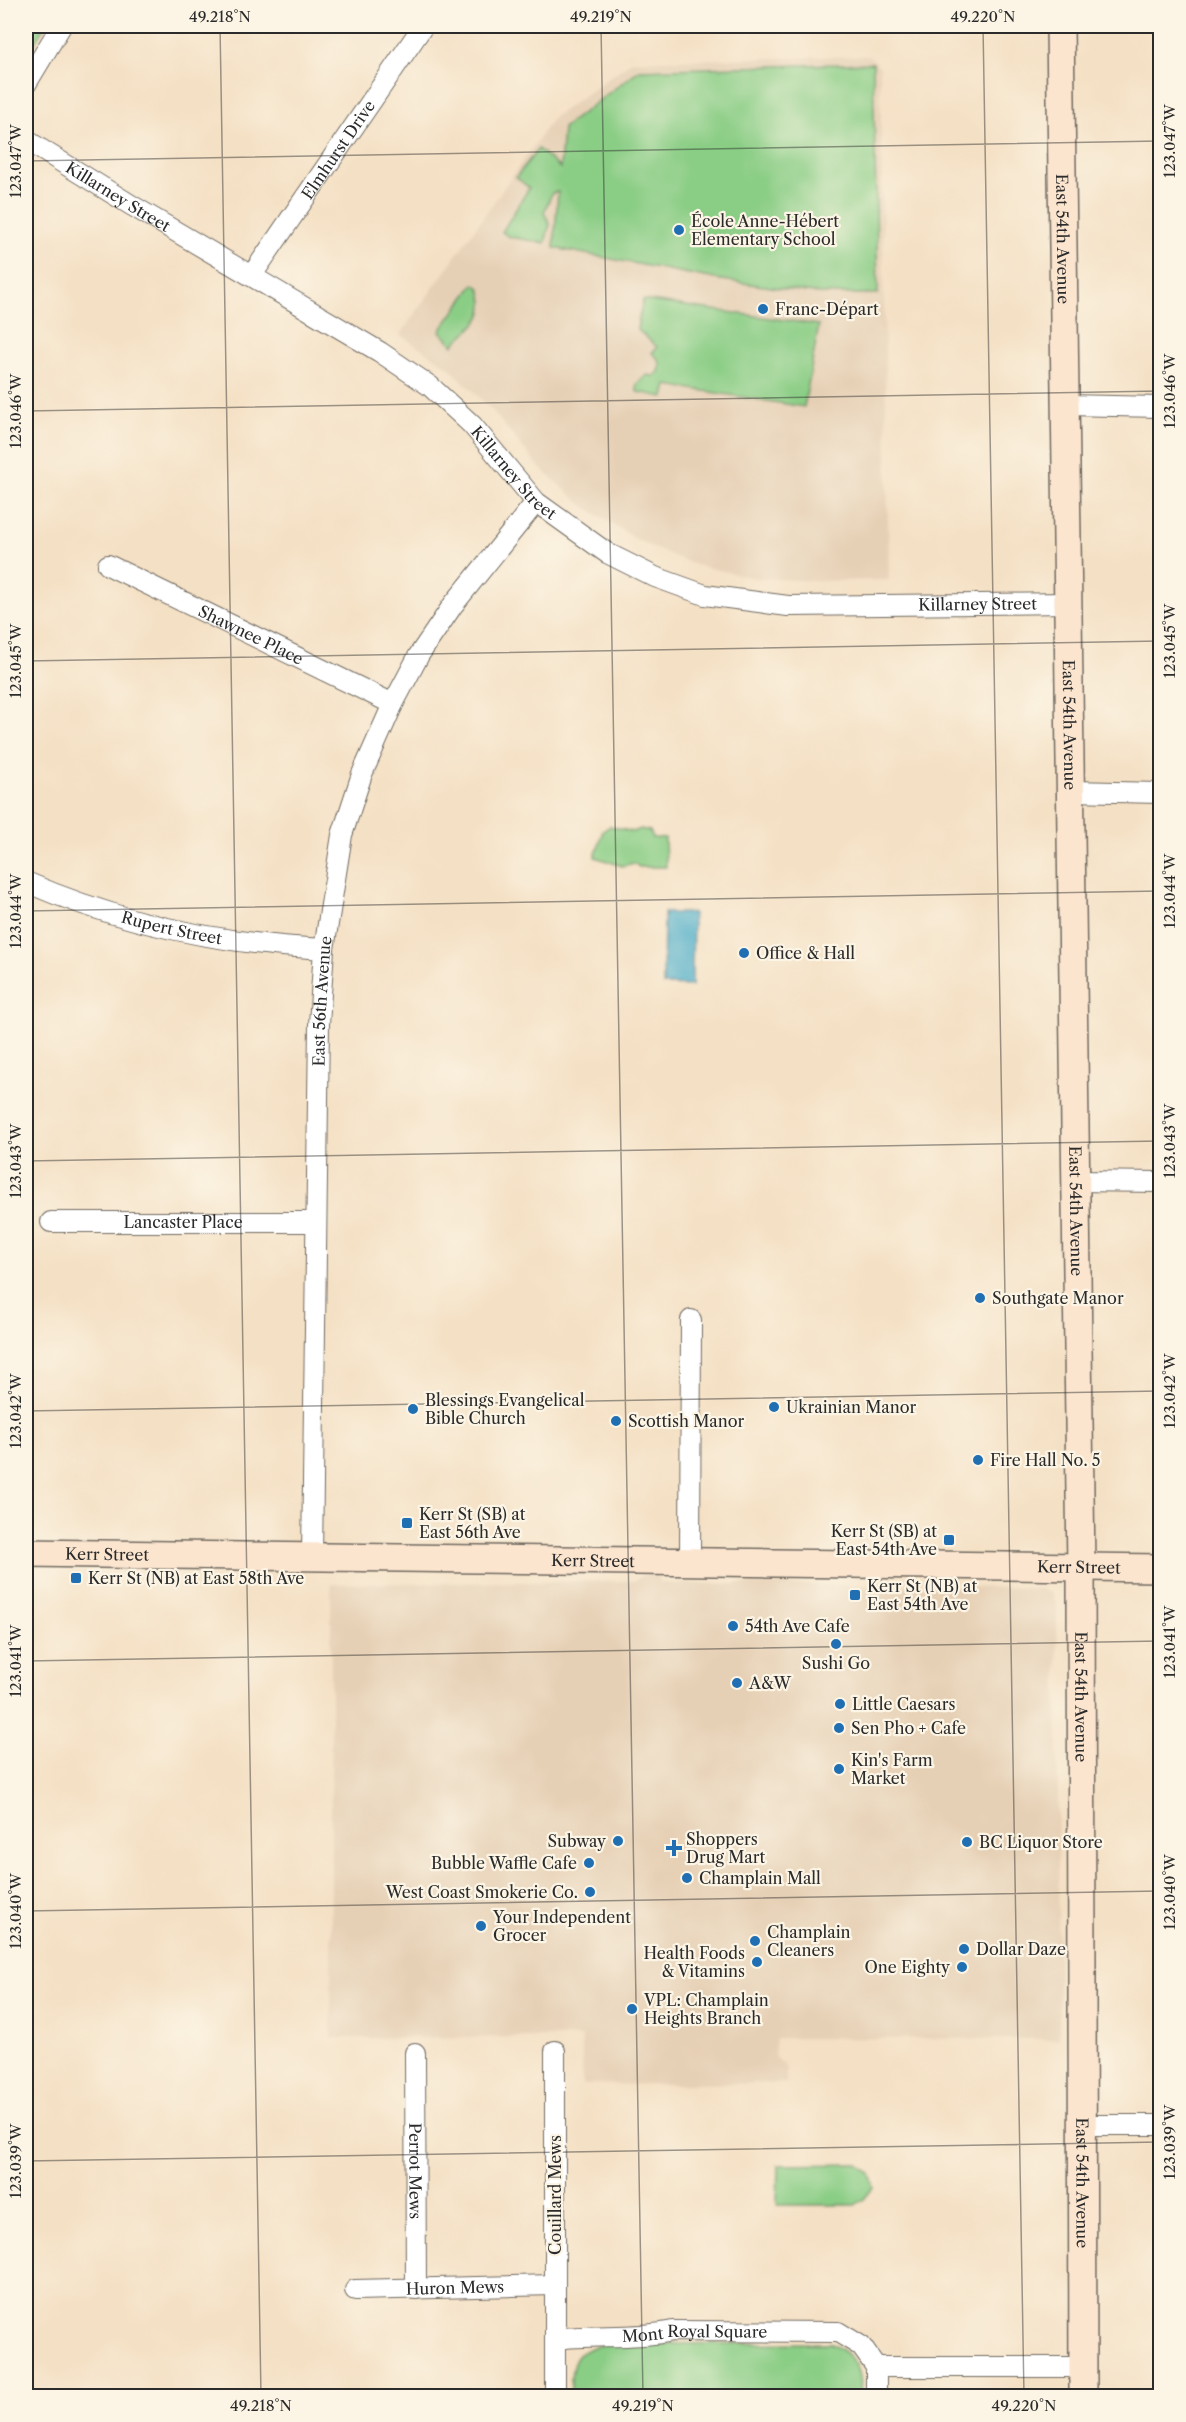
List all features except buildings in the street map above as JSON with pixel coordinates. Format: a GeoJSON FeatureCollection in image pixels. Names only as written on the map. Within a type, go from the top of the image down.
{"type":"FeatureCollection","features":[{"type":"Feature","properties":{"kind":"street"},"geometry":{"type":"LineString","coordinates":[[26,84],[61,26]]}},
{"type":"Feature","properties":{"kind":"street","name":"Elmhurst Drive"},"geometry":{"type":"LineString","coordinates":[[252,275],[423,26]]}},
{"type":"Feature","properties":{"kind":"street","name":"East 54th Avenue"},"geometry":{"type":"LineString","coordinates":[[1060,26],[1081,1567],[1083,2397]]}},
{"type":"Feature","properties":{"kind":"street","name":"Killarney Street"},"geometry":{"type":"LineString","coordinates":[[26,140],[131,205],[380,352],[430,386],[472,425],[536,502],[607,553],[655,577],[705,595],[750,603],[800,607],[1069,603]]}},
{"type":"Feature","properties":{"kind":"street"},"geometry":{"type":"LineString","coordinates":[[1066,405],[1161,407]]}},
{"type":"Feature","properties":{"kind":"street","name":"East 56th Avenue"},"geometry":{"type":"LineString","coordinates":[[312,1557],[319,1024],[324,949],[342,835],[362,774],[393,704],[420,655],[453,605],[536,502]]}},
{"type":"Feature","properties":{"kind":"street","name":"Shawnee Place"},"geometry":{"type":"LineString","coordinates":[[108,565],[393,704]]}},
{"type":"Feature","properties":{"kind":"street"},"geometry":{"type":"LineString","coordinates":[[1071,791],[1161,793]]}},
{"type":"Feature","properties":{"kind":"street","name":"Rupert Street"},"geometry":{"type":"LineString","coordinates":[[26,882],[63,898],[162,928],[294,947],[324,949]]}},
{"type":"Feature","properties":{"kind":"street"},"geometry":{"type":"LineString","coordinates":[[1075,1181],[1161,1182]]}},
{"type":"Feature","properties":{"kind":"street","name":"Lancaster Place"},"geometry":{"type":"LineString","coordinates":[[51,1222],[316,1222]]}},
{"type":"Feature","properties":{"kind":"street"},"geometry":{"type":"LineString","coordinates":[[690,1561],[691,1320]]}},
{"type":"Feature","properties":{"kind":"street","name":"Kerr Street"},"geometry":{"type":"LineString","coordinates":[[26,1553],[1161,1568]]}},
{"type":"Feature","properties":{"kind":"street","name":"Couillard Mews"},"geometry":{"type":"LineString","coordinates":[[555,2051],[555,2339]]}},
{"type":"Feature","properties":{"kind":"street","name":"Perrot Mews"},"geometry":{"type":"LineString","coordinates":[[415,2053],[416,2289]]}},
{"type":"Feature","properties":{"kind":"street"},"geometry":{"type":"LineString","coordinates":[[1082,2125],[1161,2125]]}},
{"type":"Feature","properties":{"kind":"street","name":"Huron Mews"},"geometry":{"type":"LineString","coordinates":[[355,2290],[555,2285]]}},
{"type":"Feature","properties":{"kind":"street","name":"Mont Royal Square"},"geometry":{"type":"LineString","coordinates":[[555,2339],[585,2335],[651,2335],[673,2331],[838,2332],[861,2346],[876,2367]]}},
{"type":"Feature","properties":{"kind":"street"},"geometry":{"type":"LineString","coordinates":[[555,2339],[555,2397]]}},
{"type":"Feature","properties":{"kind":"street"},"geometry":{"type":"LineString","coordinates":[[876,2397],[876,2367],[1083,2367]]}},
{"type":"Feature","properties":{"kind":"shaded area","name":"École Anne-Hébert Elementary School"},"geometry":{"type":"Polygon","coordinates":[[[870,56],[880,67],[889,580],[816,581],[755,578],[695,565],[641,542],[585,507],[541,469],[490,408],[448,366],[400,335],[553,118],[632,61],[870,56]]]}},
{"type":"Feature","properties":{"kind":"shaded area"},"geometry":{"type":"Polygon","coordinates":[[[656,1574],[661,1583],[1040,1588],[1051,1593],[1057,1605],[1059,2039],[776,2038],[774,2052],[786,2068],[786,2083],[582,2085],[582,2037],[331,2038],[331,1584],[635,1581],[642,1575],[656,1574]]]}},
{"type":"Feature","properties":{"kind":"green space"},"geometry":{"type":"Polygon","coordinates":[[[26,26],[45,26],[26,58],[26,26]]]}},
{"type":"Feature","properties":{"kind":"green space"},"geometry":{"type":"Polygon","coordinates":[[[873,63],[878,294],[820,294],[715,279],[554,248],[558,192],[552,193],[544,212],[550,224],[545,243],[510,237],[502,232],[529,188],[516,177],[538,149],[560,168],[563,128],[639,70],[873,63]]]}},
{"type":"Feature","properties":{"kind":"green space"},"geometry":{"type":"Polygon","coordinates":[[[474,284],[480,288],[483,298],[481,314],[473,326],[453,345],[440,331],[474,284]]]}},
{"type":"Feature","properties":{"kind":"green space"},"geometry":{"type":"Polygon","coordinates":[[[643,300],[819,325],[804,407],[667,385],[664,397],[637,392],[637,384],[647,375],[653,376],[659,372],[660,366],[658,359],[652,353],[657,347],[637,329],[643,300]]]}},
{"type":"Feature","properties":{"kind":"green space"},"geometry":{"type":"Polygon","coordinates":[[[610,826],[633,832],[641,829],[650,831],[652,838],[665,838],[666,867],[639,867],[634,863],[622,866],[595,857],[603,831],[610,826]]]}},
{"type":"Feature","properties":{"kind":"green space"},"geometry":{"type":"Polygon","coordinates":[[[858,2164],[870,2174],[874,2187],[864,2199],[855,2205],[777,2205],[778,2165],[858,2164]]]}},
{"type":"Feature","properties":{"kind":"green space"},"geometry":{"type":"Polygon","coordinates":[[[830,2343],[845,2352],[859,2371],[861,2387],[859,2396],[571,2396],[571,2374],[576,2358],[581,2353],[598,2346],[611,2344],[830,2343]]]}},
{"type":"Feature","properties":{"kind":"water"},"geometry":{"type":"Polygon","coordinates":[[[664,913],[693,913],[692,986],[663,985],[664,913]]]}},
{"type":"Feature","properties":{"kind":"place","name":"École Anne-Hébert Elementary School"},"geometry":{"type":"Point","coordinates":[679,230]}},
{"type":"Feature","properties":{"kind":"place","name":"Franc-Départ"},"geometry":{"type":"Point","coordinates":[763,309]}},
{"type":"Feature","properties":{"kind":"place","name":"Office & Hall"},"geometry":{"type":"Point","coordinates":[744,953]}},
{"type":"Feature","properties":{"kind":"place","name":"Southgate Manor"},"geometry":{"type":"Point","coordinates":[980,1298]}},
{"type":"Feature","properties":{"kind":"place","name":"Ukrainian Manor"},"geometry":{"type":"Point","coordinates":[774,1407]}},
{"type":"Feature","properties":{"kind":"place","name":"Blessings Evangelical Bible Church"},"geometry":{"type":"Point","coordinates":[413,1409]}},
{"type":"Feature","properties":{"kind":"place","name":"Scottish Manor"},"geometry":{"type":"Point","coordinates":[616,1421]}},
{"type":"Feature","properties":{"kind":"place","name":"Fire Hall No. 5"},"geometry":{"type":"Point","coordinates":[978,1460]}},
{"type":"Feature","properties":{"kind":"place","name":"Kerr St (SB) at East 56th Ave"},"geometry":{"type":"Point","coordinates":[407,1523]}},
{"type":"Feature","properties":{"kind":"place","name":"Kerr St (SB) at East 54th Ave"},"geometry":{"type":"Point","coordinates":[949,1540]}},
{"type":"Feature","properties":{"kind":"place","name":"Kerr St (NB) at East 58th Ave"},"geometry":{"type":"Point","coordinates":[76,1578]}},
{"type":"Feature","properties":{"kind":"place","name":"Kerr St (NB) at East 54th Ave"},"geometry":{"type":"Point","coordinates":[855,1595]}},
{"type":"Feature","properties":{"kind":"place","name":"54th Ave Cafe"},"geometry":{"type":"Point","coordinates":[733,1626]}},
{"type":"Feature","properties":{"kind":"place","name":"Sushi Go"},"geometry":{"type":"Point","coordinates":[836,1644]}},
{"type":"Feature","properties":{"kind":"place","name":"A&W"},"geometry":{"type":"Point","coordinates":[737,1683]}},
{"type":"Feature","properties":{"kind":"place","name":"Little Caesars"},"geometry":{"type":"Point","coordinates":[840,1704]}},
{"type":"Feature","properties":{"kind":"place","name":"Sen Pho + Cafe"},"geometry":{"type":"Point","coordinates":[839,1728]}},
{"type":"Feature","properties":{"kind":"place","name":"Kin's Farm Market"},"geometry":{"type":"Point","coordinates":[839,1769]}},
{"type":"Feature","properties":{"kind":"place","name":"Subway"},"geometry":{"type":"Point","coordinates":[618,1841]}},
{"type":"Feature","properties":{"kind":"place","name":"BC Liquor Store"},"geometry":{"type":"Point","coordinates":[967,1842]}},
{"type":"Feature","properties":{"kind":"place","name":"Shoppers Drug Mart"},"geometry":{"type":"Point","coordinates":[674,1848]}},
{"type":"Feature","properties":{"kind":"place","name":"Bubble Waffle Cafe"},"geometry":{"type":"Point","coordinates":[589,1863]}},
{"type":"Feature","properties":{"kind":"place","name":"Champlain Mall"},"geometry":{"type":"Point","coordinates":[687,1878]}},
{"type":"Feature","properties":{"kind":"place","name":"West Coast Smokerie Co."},"geometry":{"type":"Point","coordinates":[590,1892]}},
{"type":"Feature","properties":{"kind":"place","name":"Your Independent Grocer"},"geometry":{"type":"Point","coordinates":[481,1926]}},
{"type":"Feature","properties":{"kind":"place","name":"Champlain Cleaners"},"geometry":{"type":"Point","coordinates":[755,1941]}},
{"type":"Feature","properties":{"kind":"place","name":"Dollar Daze"},"geometry":{"type":"Point","coordinates":[964,1949]}},
{"type":"Feature","properties":{"kind":"place","name":"Health Foods & Vitamins"},"geometry":{"type":"Point","coordinates":[757,1962]}},
{"type":"Feature","properties":{"kind":"place","name":"One Eighty"},"geometry":{"type":"Point","coordinates":[962,1967]}},
{"type":"Feature","properties":{"kind":"place","name":"VPL: Champlain Heights Branch"},"geometry":{"type":"Point","coordinates":[632,2009]}}]}
